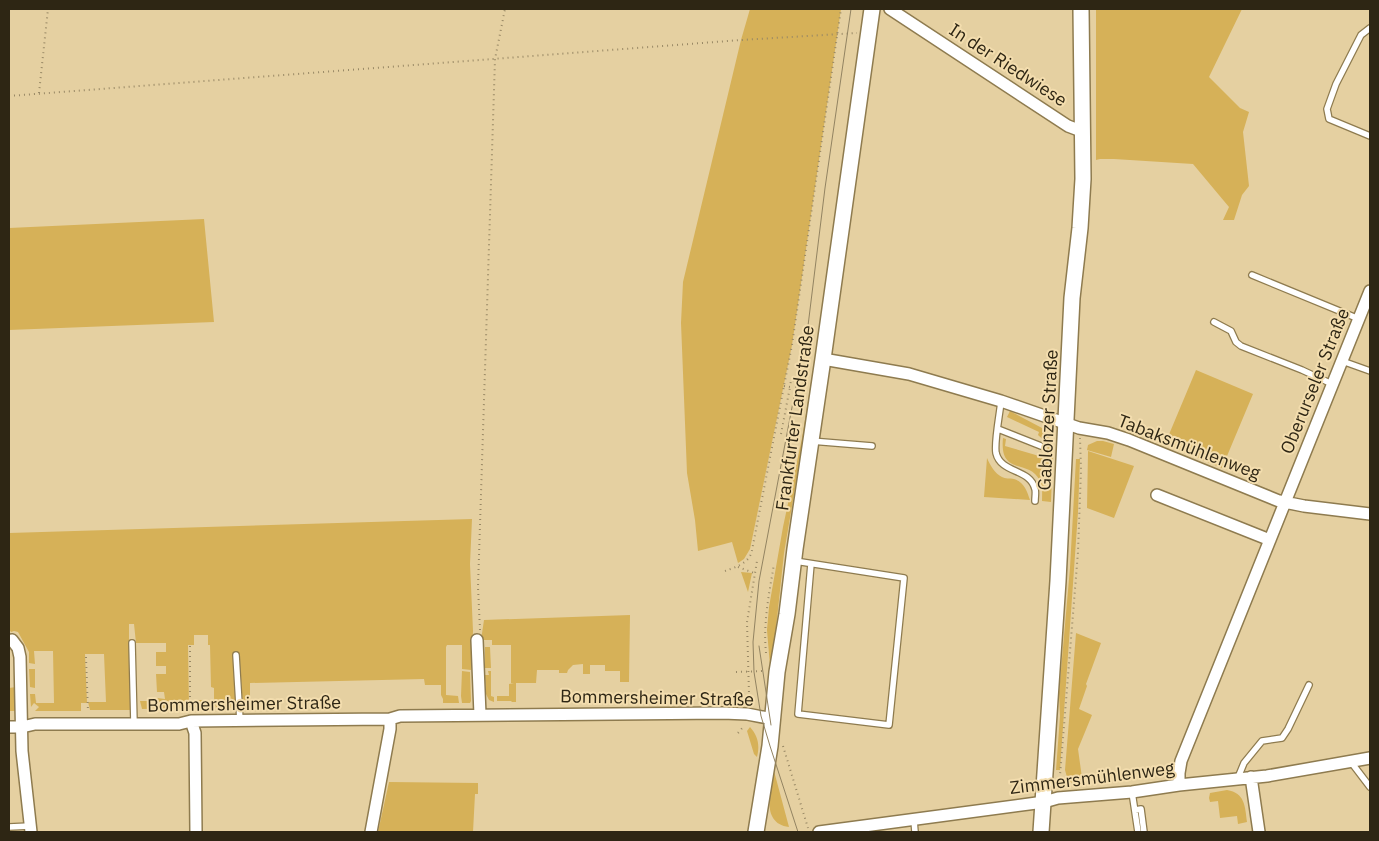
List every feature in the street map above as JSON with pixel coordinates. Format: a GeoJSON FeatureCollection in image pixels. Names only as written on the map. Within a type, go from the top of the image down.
{"type":"FeatureCollection","features":[{"type":"Feature","properties":{"kind":"main road","name":"Frankfurter Landstraße"},"geometry":{"type":"LineString","coordinates":[[756,832],[773,719],[777,672],[824,359],[872,9]]}},
{"type":"Feature","properties":{"kind":"main road","name":"Gablonzer Straße"},"geometry":{"type":"LineString","coordinates":[[1041,832],[1067,424],[1072,298],[1080,228],[1083,179],[1081,9]]}},
{"type":"Feature","properties":{"kind":"street","name":"In der Riedwiese"},"geometry":{"type":"LineString","coordinates":[[890,9],[1068,126],[1083,130]]}},
{"type":"Feature","properties":{"kind":"street","name":"Oberurseler Straße"},"geometry":{"type":"LineString","coordinates":[[1179,785],[1180,761],[1370,291]]}},
{"type":"Feature","properties":{"kind":"street","name":"Tabaksmühlenweg"},"geometry":{"type":"LineString","coordinates":[[824,359],[909,374],[1001,401],[1079,428],[1108,433],[1279,501],[1370,514]]}},
{"type":"Feature","properties":{"kind":"street"},"geometry":{"type":"LineString","coordinates":[[1157,495],[1270,540]]}},
{"type":"Feature","properties":{"kind":"street"},"geometry":{"type":"LineString","coordinates":[[12,640],[18,648],[20,657],[22,751],[31,829]]}},
{"type":"Feature","properties":{"kind":"street"},"geometry":{"type":"LineString","coordinates":[[477,640],[480,715]]}},
{"type":"Feature","properties":{"kind":"street","name":"Bommersheimer Straße"},"geometry":{"type":"LineString","coordinates":[[9,727],[35,724],[179,724],[191,721],[390,720],[400,716],[723,712],[773,719]]}},
{"type":"Feature","properties":{"kind":"street"},"geometry":{"type":"LineString","coordinates":[[370,832],[390,729],[390,720]]}},
{"type":"Feature","properties":{"kind":"street"},"geometry":{"type":"LineString","coordinates":[[191,721],[195,733],[196,832]]}},
{"type":"Feature","properties":{"kind":"street","name":"Zimmersmühlenweg"},"geometry":{"type":"LineString","coordinates":[[819,832],[1044,802],[1058,798],[1237,780],[1370,758]]}},
{"type":"Feature","properties":{"kind":"street"},"geometry":{"type":"LineString","coordinates":[[1252,777],[1259,832]]}},
{"type":"Feature","properties":{"kind":"lane"},"geometry":{"type":"LineString","coordinates":[[1370,28],[1361,35],[1336,84],[1327,109],[1329,119],[1370,136]]}},
{"type":"Feature","properties":{"kind":"lane"},"geometry":{"type":"LineString","coordinates":[[1252,275],[1359,319]]}},
{"type":"Feature","properties":{"kind":"lane"},"geometry":{"type":"LineString","coordinates":[[1214,322],[1231,331],[1236,342],[1241,346],[1332,384]]}},
{"type":"Feature","properties":{"kind":"lane"},"geometry":{"type":"LineString","coordinates":[[1342,361],[1370,371]]}},
{"type":"Feature","properties":{"kind":"lane"},"geometry":{"type":"LineString","coordinates":[[1001,401],[995,448],[996,455],[1001,463],[1008,468],[1021,472],[1030,478],[1035,488],[1035,501]]}},
{"type":"Feature","properties":{"kind":"lane"},"geometry":{"type":"LineString","coordinates":[[998,430],[1041,446]]}},
{"type":"Feature","properties":{"kind":"lane"},"geometry":{"type":"LineString","coordinates":[[812,442],[872,446]]}},
{"type":"Feature","properties":{"kind":"lane"},"geometry":{"type":"LineString","coordinates":[[793,561],[904,578],[889,725],[798,714],[812,564]]}},
{"type":"Feature","properties":{"kind":"lane"},"geometry":{"type":"LineString","coordinates":[[132,643],[134,724]]}},
{"type":"Feature","properties":{"kind":"lane"},"geometry":{"type":"LineString","coordinates":[[236,655],[240,721]]}},
{"type":"Feature","properties":{"kind":"lane"},"geometry":{"type":"LineString","coordinates":[[1237,780],[1244,763],[1262,741],[1282,738],[1291,724],[1309,685]]}},
{"type":"Feature","properties":{"kind":"lane"},"geometry":{"type":"LineString","coordinates":[[1351,762],[1370,787]]}},
{"type":"Feature","properties":{"kind":"lane"},"geometry":{"type":"LineString","coordinates":[[1132,792],[1136,819],[1135,831]]}},
{"type":"Feature","properties":{"kind":"lane"},"geometry":{"type":"LineString","coordinates":[[1135,810],[1141,810],[1144,832]]}},
{"type":"Feature","properties":{"kind":"lane"},"geometry":{"type":"LineString","coordinates":[[914,820],[914,832]]}},
{"type":"Feature","properties":{"kind":"lane"},"geometry":{"type":"LineString","coordinates":[[9,826],[31,829]]}},
{"type":"Feature","properties":{"kind":"path"},"geometry":{"type":"LineString","coordinates":[[39,93],[48,9]]}},
{"type":"Feature","properties":{"kind":"path"},"geometry":{"type":"LineString","coordinates":[[477,640],[480,631],[478,588],[495,59],[505,9]]}},
{"type":"Feature","properties":{"kind":"path"},"geometry":{"type":"LineString","coordinates":[[725,570],[738,567],[751,554],[794,335],[841,9]]}},
{"type":"Feature","properties":{"kind":"path"},"geometry":{"type":"LineString","coordinates":[[9,96],[741,40],[869,33]]}},
{"type":"Feature","properties":{"kind":"path"},"geometry":{"type":"LineString","coordinates":[[781,434],[791,380],[809,384],[810,379],[820,380]]}},
{"type":"Feature","properties":{"kind":"path"},"geometry":{"type":"LineString","coordinates":[[784,386],[790,387]]}},
{"type":"Feature","properties":{"kind":"path"},"geometry":{"type":"LineString","coordinates":[[747,714],[749,694],[747,622],[757,560]]}},
{"type":"Feature","properties":{"kind":"path"},"geometry":{"type":"LineString","coordinates":[[766,656],[766,606],[774,564]]}},
{"type":"Feature","properties":{"kind":"path"},"geometry":{"type":"LineString","coordinates":[[738,567],[754,573]]}},
{"type":"Feature","properties":{"kind":"path"},"geometry":{"type":"LineString","coordinates":[[190,646],[191,721]]}},
{"type":"Feature","properties":{"kind":"path"},"geometry":{"type":"LineString","coordinates":[[86,657],[88,714]]}},
{"type":"Feature","properties":{"kind":"path"},"geometry":{"type":"LineString","coordinates":[[736,672],[768,670],[777,672]]}},
{"type":"Feature","properties":{"kind":"path"},"geometry":{"type":"LineString","coordinates":[[782,742],[809,832]]}},
{"type":"Feature","properties":{"kind":"shaded area"},"geometry":{"type":"Polygon","coordinates":[[[750,9],[841,9],[792,345],[750,549],[744,559],[738,563],[732,542],[698,551],[687,473],[681,323],[683,282],[750,9]]]}},
{"type":"Feature","properties":{"kind":"shaded area"},"geometry":{"type":"Polygon","coordinates":[[[1096,9],[1242,9],[1209,77],[1240,108],[1249,112],[1243,132],[1249,186],[1242,195],[1234,220],[1223,220],[1229,207],[1193,164],[1114,159],[1096,160],[1096,9]]]}},
{"type":"Feature","properties":{"kind":"shaded area"},"geometry":{"type":"Polygon","coordinates":[[[204,219],[214,322],[9,330],[9,228],[204,219]]]}},
{"type":"Feature","properties":{"kind":"shaded area"},"geometry":{"type":"Polygon","coordinates":[[[1196,370],[1253,394],[1222,468],[1165,444],[1196,370]]]}},
{"type":"Feature","properties":{"kind":"shaded area"},"geometry":{"type":"Polygon","coordinates":[[[811,382],[813,383],[784,553],[770,666],[767,630],[769,607],[811,382]]]}},
{"type":"Feature","properties":{"kind":"shaded area"},"geometry":{"type":"Polygon","coordinates":[[[1010,411],[1042,428],[1051,440],[1053,449],[1051,502],[1042,501],[1042,486],[1035,474],[1010,463],[1006,458],[1003,450],[1003,438],[1006,439],[1005,446],[1046,458],[1048,444],[1038,435],[1039,432],[1007,417],[1010,411]]]}},
{"type":"Feature","properties":{"kind":"shaded area"},"geometry":{"type":"Polygon","coordinates":[[[1097,441],[1114,444],[1111,457],[1087,450],[1088,445],[1097,441]]]}},
{"type":"Feature","properties":{"kind":"shaded area"},"geometry":{"type":"Polygon","coordinates":[[[1088,451],[1134,466],[1114,518],[1087,508],[1088,451]]]}},
{"type":"Feature","properties":{"kind":"shaded area"},"geometry":{"type":"Polygon","coordinates":[[[987,458],[999,476],[1017,480],[1023,485],[1030,500],[984,497],[987,458]]]}},
{"type":"Feature","properties":{"kind":"shaded area"},"geometry":{"type":"Polygon","coordinates":[[[1076,459],[1080,459],[1078,512],[1060,770],[1056,770],[1060,716],[1059,693],[1070,568],[1076,459]]]}},
{"type":"Feature","properties":{"kind":"shaded area"},"geometry":{"type":"Polygon","coordinates":[[[472,519],[470,564],[473,631],[471,670],[462,669],[462,645],[447,645],[446,647],[446,695],[458,696],[459,703],[443,703],[441,685],[425,685],[424,679],[250,683],[248,707],[243,707],[239,653],[234,653],[238,708],[216,708],[214,688],[211,687],[208,635],[194,635],[194,645],[188,645],[189,708],[142,709],[140,701],[157,701],[157,698],[165,699],[164,692],[157,692],[156,674],[166,674],[166,666],[156,666],[156,652],[166,652],[166,643],[136,643],[134,624],[129,624],[132,710],[90,710],[88,702],[106,702],[104,654],[85,654],[87,703],[81,703],[81,711],[35,711],[39,707],[34,703],[31,707],[30,694],[35,694],[36,703],[54,703],[53,651],[34,651],[35,664],[29,663],[29,652],[18,632],[11,632],[9,629],[9,533],[472,519]]]}},
{"type":"Feature","properties":{"kind":"shaded area"},"geometry":{"type":"Polygon","coordinates":[[[741,572],[752,573],[748,592],[741,572]]]}},
{"type":"Feature","properties":{"kind":"shaded area"},"geometry":{"type":"Polygon","coordinates":[[[630,615],[629,682],[620,682],[620,671],[605,671],[605,665],[590,665],[590,674],[583,674],[583,664],[573,665],[567,673],[559,673],[559,670],[537,670],[536,683],[516,683],[516,702],[497,701],[497,696],[509,696],[509,684],[514,683],[511,683],[511,645],[492,645],[492,640],[481,640],[484,620],[630,615]]]}},
{"type":"Feature","properties":{"kind":"shaded area"},"geometry":{"type":"Polygon","coordinates":[[[1076,633],[1101,643],[1079,709],[1092,715],[1078,749],[1083,785],[1068,781],[1065,770],[1076,633]]]}},
{"type":"Feature","properties":{"kind":"shaded area"},"geometry":{"type":"Polygon","coordinates":[[[485,647],[490,647],[491,668],[485,668],[485,647]]]}},
{"type":"Feature","properties":{"kind":"shaded area"},"geometry":{"type":"Polygon","coordinates":[[[29,669],[35,669],[35,688],[30,687],[29,669]]]}},
{"type":"Feature","properties":{"kind":"shaded area"},"geometry":{"type":"Polygon","coordinates":[[[462,671],[470,672],[470,703],[462,703],[462,671]]]}},
{"type":"Feature","properties":{"kind":"shaded area"},"geometry":{"type":"Polygon","coordinates":[[[488,671],[491,671],[491,696],[494,697],[494,702],[489,700],[486,694],[485,675],[489,675],[488,671]]]}},
{"type":"Feature","properties":{"kind":"shaded area"},"geometry":{"type":"Polygon","coordinates":[[[16,687],[15,711],[10,711],[9,688],[16,687]]]}},
{"type":"Feature","properties":{"kind":"shaded area"},"geometry":{"type":"Polygon","coordinates":[[[191,700],[208,700],[211,707],[194,707],[191,700]]]}},
{"type":"Feature","properties":{"kind":"shaded area"},"geometry":{"type":"Polygon","coordinates":[[[750,727],[758,741],[757,757],[754,754],[747,731],[750,727]]]}},
{"type":"Feature","properties":{"kind":"shaded area"},"geometry":{"type":"Polygon","coordinates":[[[774,771],[789,827],[780,824],[771,813],[769,805],[774,771]]]}},
{"type":"Feature","properties":{"kind":"shaded area"},"geometry":{"type":"Polygon","coordinates":[[[389,782],[478,783],[478,794],[475,794],[473,832],[378,832],[389,782]]]}},
{"type":"Feature","properties":{"kind":"shaded area"},"geometry":{"type":"Polygon","coordinates":[[[1227,790],[1241,797],[1245,806],[1247,822],[1238,824],[1237,816],[1220,818],[1218,801],[1210,802],[1210,793],[1227,790]]]}},
{"type":"Feature","properties":{"kind":"tram line"},"geometry":{"type":"LineString","coordinates":[[798,832],[761,716],[754,672],[753,642],[759,581],[806,342],[825,188],[851,9]]}},
{"type":"Feature","properties":{"kind":"tram line"},"geometry":{"type":"LineString","coordinates":[[759,646],[771,725]]}}]}
